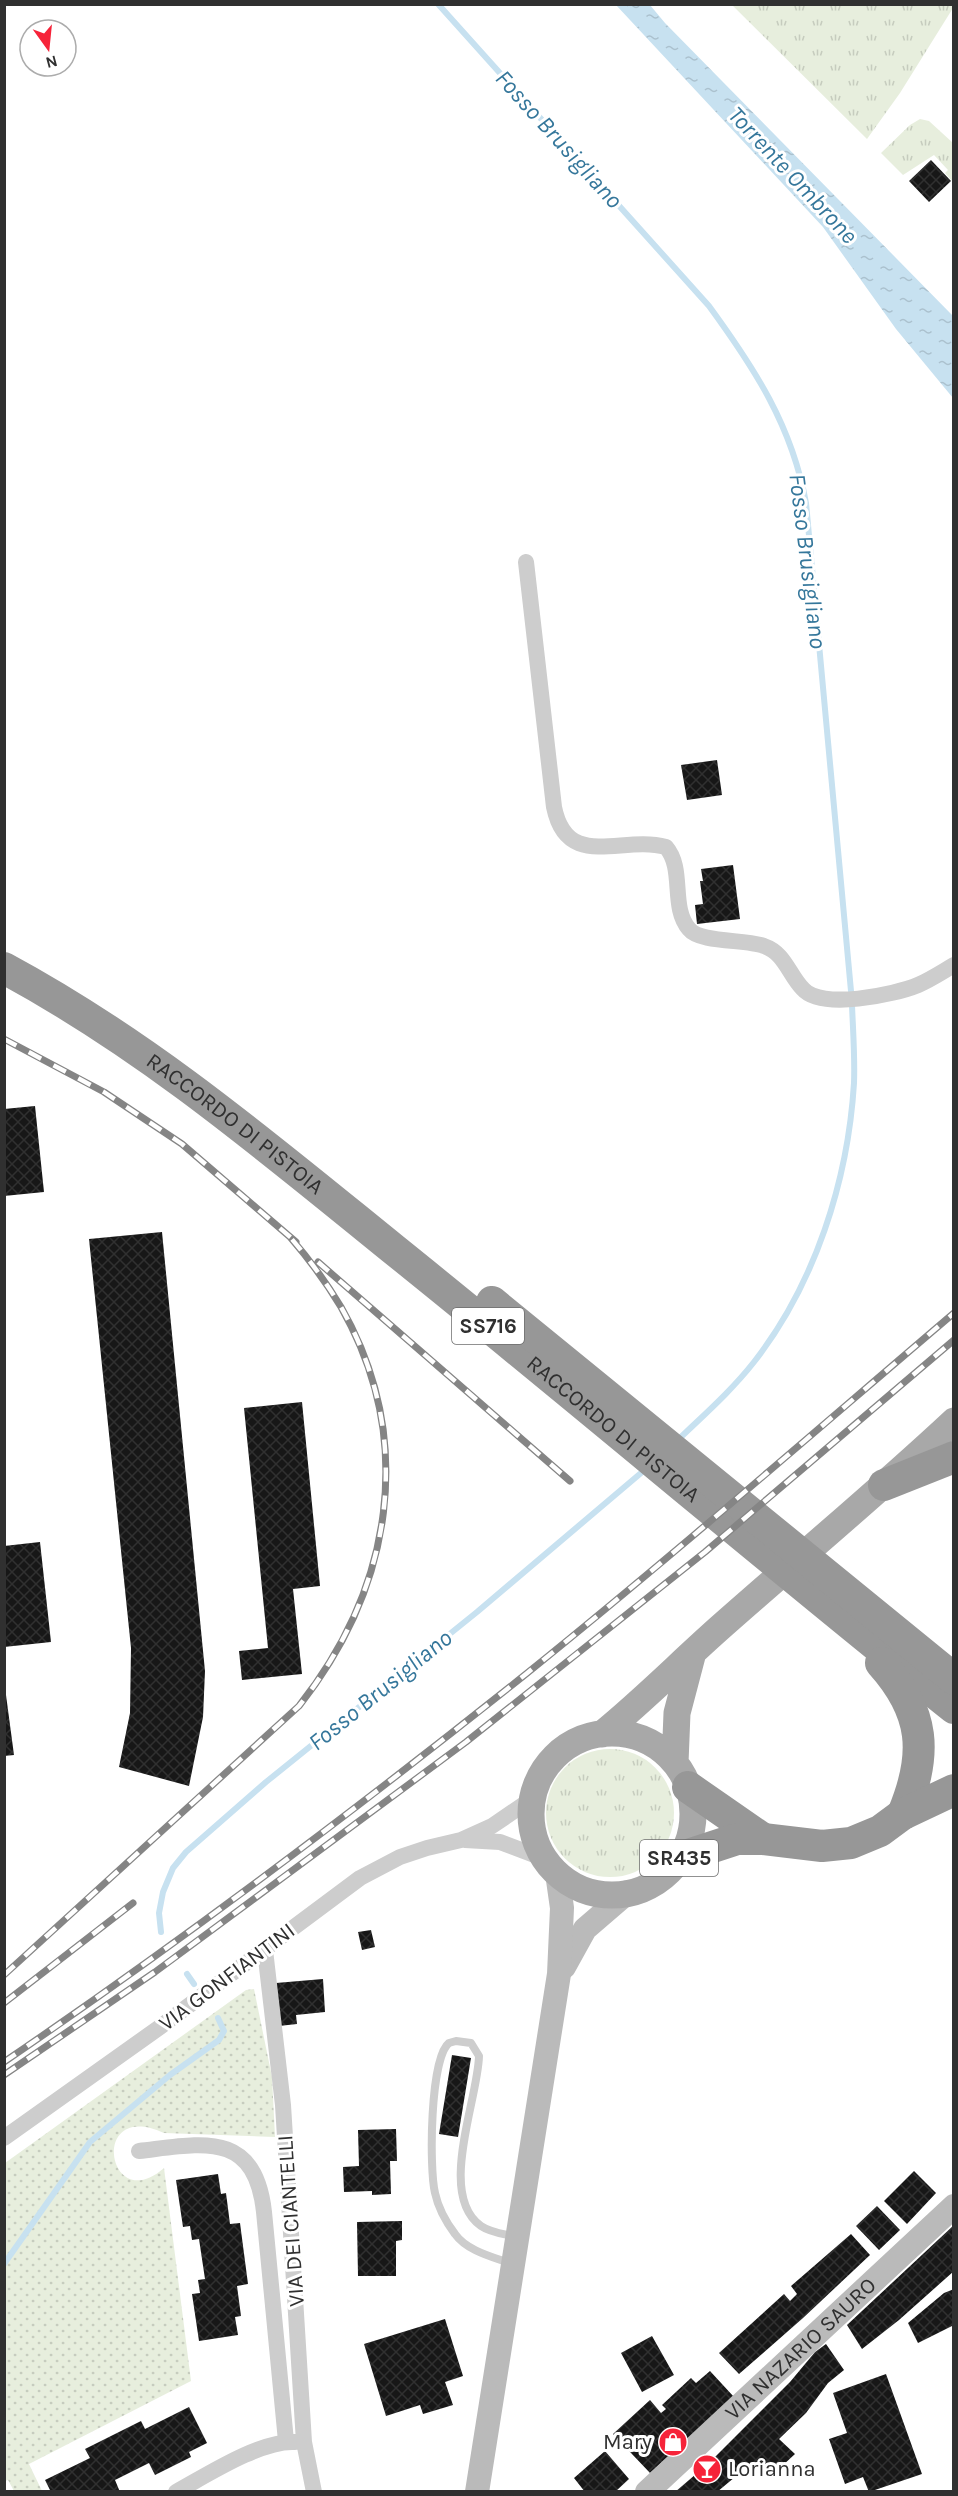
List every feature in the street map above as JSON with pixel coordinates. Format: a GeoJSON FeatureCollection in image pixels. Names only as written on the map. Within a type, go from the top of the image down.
{"type":"FeatureCollection","features":[{"type":"Feature","properties":{"kind":"highway","name":"RACCORDO DI PISTOIA"},"geometry":{"type":"LineString","coordinates":[[4,945],[64,978],[138,1024],[235,1095],[846,1606],[954,1708]]}},
{"type":"Feature","properties":{"kind":"highway","name":"RACCORDO DI PISTOIA"},"geometry":{"type":"LineString","coordinates":[[4,968],[49,992],[131,1044],[220,1109],[442,1288],[846,1606],[954,1679]]}},
{"type":"Feature","properties":{"kind":"highway"},"geometry":{"type":"LineString","coordinates":[[884,1485],[954,1457]]}},
{"type":"Feature","properties":{"kind":"highway"},"geometry":{"type":"LineString","coordinates":[[846,1606],[929,1643],[954,1650]]}},
{"type":"Feature","properties":{"kind":"highway"},"geometry":{"type":"LineString","coordinates":[[846,1606],[896,1681],[915,1718],[920,1746],[919,1760],[917,1775],[903,1814]]}},
{"type":"Feature","properties":{"kind":"highway"},"geometry":{"type":"LineString","coordinates":[[681,1775],[763,1839]]}},
{"type":"Feature","properties":{"kind":"highway"},"geometry":{"type":"LineString","coordinates":[[679,1858],[729,1840],[763,1839],[822,1846],[851,1843],[880,1831],[903,1814],[954,1790]]}},
{"type":"Feature","properties":{"kind":"main road","name":"SR435"},"geometry":{"type":"LineString","coordinates":[[602,1734],[640,1703],[764,1588],[884,1485],[954,1421]]}},
{"type":"Feature","properties":{"kind":"main road","name":"SR435"},"geometry":{"type":"LineString","coordinates":[[551,1866],[573,1884],[590,1891],[609,1894],[628,1892],[657,1880],[679,1858],[688,1839],[692,1819],[681,1775],[677,1713],[692,1655]]}},
{"type":"Feature","properties":{"kind":"main road","name":"SR435"},"geometry":{"type":"LineString","coordinates":[[477,2492],[559,1974],[562,1908],[551,1866],[533,1830],[532,1798],[541,1775],[557,1755],[578,1741],[602,1734],[621,1734],[639,1738],[662,1750],[681,1775]]}},
{"type":"Feature","properties":{"kind":"main road","name":"SR435"},"geometry":{"type":"LineString","coordinates":[[559,1974],[585,1929],[628,1892]]}},
{"type":"Feature","properties":{"kind":"main road","name":"VIA NAZARIO SAURO"},"geometry":{"type":"LineString","coordinates":[[647,2492],[954,2206]]}},
{"type":"Feature","properties":{"kind":"street"},"geometry":{"type":"LineString","coordinates":[[526,562],[554,807],[560,827],[570,840],[588,846],[647,843],[666,847],[674,860],[682,913],[688,929],[702,936],[756,943],[773,950],[802,989],[816,998],[835,1000],[902,990],[926,982],[954,965]]}},
{"type":"Feature","properties":{"kind":"street","name":"VIA GONFIANTINI"},"geometry":{"type":"LineString","coordinates":[[4,2138],[265,1950],[360,1878],[376,1868],[419,1850],[461,1840],[498,1822],[532,1798]]}},
{"type":"Feature","properties":{"kind":"street","name":"VIA GONFIANTINI"},"geometry":{"type":"LineString","coordinates":[[461,1840],[500,1842],[551,1866]]}},
{"type":"Feature","properties":{"kind":"street","name":"VIA DEI CIANTELLI"},"geometry":{"type":"LineString","coordinates":[[265,1950],[284,2116],[304,2442],[314,2492]]}},
{"type":"Feature","properties":{"kind":"street"},"geometry":{"type":"LineString","coordinates":[[139,2151],[214,2145],[236,2154],[254,2172],[264,2204],[286,2441]]}},
{"type":"Feature","properties":{"kind":"street"},"geometry":{"type":"LineString","coordinates":[[176,2492],[264,2446],[286,2441],[304,2442]]}},
{"type":"Feature","properties":{"kind":"lane"},"geometry":{"type":"LineString","coordinates":[[512,2264],[461,2241],[448,2224],[435,2193],[430,2159],[431,2132],[441,2055],[449,2043],[456,2041],[471,2043],[479,2056],[461,2164],[461,2186],[466,2206],[474,2220],[485,2229],[517,2237]]}},
{"type":"Feature","properties":{"kind":"green space"},"geometry":{"type":"Polygon","coordinates":[[[953,4],[953,8],[900,93],[867,139],[732,5],[953,4]]]}},
{"type":"Feature","properties":{"kind":"green space"},"geometry":{"type":"Polygon","coordinates":[[[920,119],[929,121],[953,143],[953,182],[945,173],[948,170],[934,155],[903,175],[881,153],[910,125],[920,119]]]}},
{"type":"Feature","properties":{"kind":"green space"},"geometry":{"type":"Polygon","coordinates":[[[610,1749],[635,1754],[655,1768],[669,1788],[674,1813],[669,1838],[655,1858],[635,1872],[610,1877],[585,1872],[565,1858],[551,1838],[546,1813],[551,1788],[565,1768],[585,1754],[610,1749]]]}},
{"type":"Feature","properties":{"kind":"green space"},"geometry":{"type":"Polygon","coordinates":[[[254,1989],[272,2077],[275,2137],[164,2133],[140,2127],[124,2131],[116,2142],[114,2156],[119,2170],[129,2179],[145,2179],[164,2168],[191,2381],[29,2464],[42,2491],[14,2491],[8,2480],[5,2481],[5,2163],[246,1990],[254,1989]]]}},
{"type":"Feature","properties":{"kind":"water","name":"Torrente Ombrone"},"geometry":{"type":"Polygon","coordinates":[[[616,5],[650,5],[665,23],[953,316],[953,398],[896,329],[823,227],[616,5]]]}},
{"type":"Feature","properties":{"kind":"building"},"geometry":{"type":"Polygon","coordinates":[[[931,160],[951,181],[929,202],[909,181],[931,160]]]}},
{"type":"Feature","properties":{"kind":"building"},"geometry":{"type":"Polygon","coordinates":[[[717,760],[722,795],[687,800],[681,765],[717,760]]]}},
{"type":"Feature","properties":{"kind":"building"},"geometry":{"type":"Polygon","coordinates":[[[733,865],[740,919],[697,924],[695,905],[703,904],[701,869],[733,865]]]}},
{"type":"Feature","properties":{"kind":"building"},"geometry":{"type":"Polygon","coordinates":[[[35,1106],[44,1192],[4,1196],[4,1109],[35,1106]]]}},
{"type":"Feature","properties":{"kind":"building"},"geometry":{"type":"Polygon","coordinates":[[[162,1232],[205,1671],[203,1717],[189,1786],[119,1767],[130,1713],[131,1648],[89,1239],[162,1232]]]}},
{"type":"Feature","properties":{"kind":"building"},"geometry":{"type":"Polygon","coordinates":[[[302,1402],[320,1586],[293,1589],[302,1674],[242,1680],[239,1651],[268,1648],[244,1408],[302,1402]]]}},
{"type":"Feature","properties":{"kind":"building"},"geometry":{"type":"Polygon","coordinates":[[[40,1542],[51,1642],[4,1647],[4,1546],[40,1542]]]}},
{"type":"Feature","properties":{"kind":"building"},"geometry":{"type":"Polygon","coordinates":[[[4,1680],[14,1755],[4,1756],[4,1680]]]}},
{"type":"Feature","properties":{"kind":"building"},"geometry":{"type":"Polygon","coordinates":[[[371,1930],[375,1947],[362,1950],[358,1932],[371,1930]]]}},
{"type":"Feature","properties":{"kind":"building"},"geometry":{"type":"Polygon","coordinates":[[[323,1979],[325,2012],[296,2015],[297,2024],[279,2026],[276,1983],[323,1979]]]}},
{"type":"Feature","properties":{"kind":"building"},"geometry":{"type":"Polygon","coordinates":[[[452,2055],[471,2058],[458,2137],[439,2134],[452,2055]]]}},
{"type":"Feature","properties":{"kind":"building"},"geometry":{"type":"Polygon","coordinates":[[[396,2129],[397,2161],[390,2161],[391,2194],[372,2195],[372,2191],[344,2192],[343,2167],[359,2166],[358,2130],[396,2129]]]}},
{"type":"Feature","properties":{"kind":"building"},"geometry":{"type":"Polygon","coordinates":[[[914,2171],[936,2193],[907,2224],[884,2201],[914,2171]]]}},
{"type":"Feature","properties":{"kind":"building"},"geometry":{"type":"Polygon","coordinates":[[[218,2174],[221,2194],[226,2193],[230,2224],[240,2223],[248,2284],[237,2286],[241,2316],[235,2317],[238,2335],[199,2341],[192,2294],[200,2293],[198,2280],[205,2279],[199,2239],[192,2240],[190,2226],[183,2227],[176,2180],[218,2174]]]}},
{"type":"Feature","properties":{"kind":"building"},"geometry":{"type":"Polygon","coordinates":[[[877,2206],[900,2230],[879,2250],[856,2226],[877,2206]]]}},
{"type":"Feature","properties":{"kind":"building"},"geometry":{"type":"Polygon","coordinates":[[[402,2221],[402,2240],[396,2241],[396,2276],[358,2276],[357,2222],[402,2221]]]}},
{"type":"Feature","properties":{"kind":"building"},"geometry":{"type":"Polygon","coordinates":[[[954,2225],[954,2271],[899,2320],[862,2349],[847,2325],[954,2225]]]}},
{"type":"Feature","properties":{"kind":"building"},"geometry":{"type":"Polygon","coordinates":[[[851,2234],[870,2255],[739,2374],[719,2353],[784,2294],[790,2301],[797,2294],[791,2286],[851,2234]]]}},
{"type":"Feature","properties":{"kind":"building"},"geometry":{"type":"Polygon","coordinates":[[[954,2289],[954,2325],[918,2343],[908,2323],[944,2293],[954,2289]]]}},
{"type":"Feature","properties":{"kind":"building"},"geometry":{"type":"Polygon","coordinates":[[[445,2319],[463,2376],[445,2382],[453,2405],[423,2414],[420,2405],[386,2416],[364,2344],[445,2319]]]}},
{"type":"Feature","properties":{"kind":"building"},"geometry":{"type":"Polygon","coordinates":[[[652,2336],[674,2375],[642,2392],[621,2353],[652,2336]]]}},
{"type":"Feature","properties":{"kind":"building"},"geometry":{"type":"Polygon","coordinates":[[[826,2344],[844,2370],[828,2383],[806,2413],[779,2439],[795,2454],[769,2478],[753,2462],[717,2492],[675,2492],[710,2462],[790,2382],[815,2352],[826,2344]]]}},
{"type":"Feature","properties":{"kind":"building"},"geometry":{"type":"Polygon","coordinates":[[[710,2371],[734,2397],[650,2473],[613,2434],[650,2400],[661,2413],[666,2409],[662,2405],[691,2378],[696,2383],[710,2371]]]}},
{"type":"Feature","properties":{"kind":"building"},"geometry":{"type":"Polygon","coordinates":[[[886,2374],[922,2474],[869,2492],[863,2477],[845,2484],[829,2439],[847,2433],[833,2393],[886,2374]]]}},
{"type":"Feature","properties":{"kind":"building"},"geometry":{"type":"Polygon","coordinates":[[[189,2407],[207,2443],[189,2452],[191,2457],[155,2475],[149,2463],[115,2480],[120,2492],[51,2492],[45,2480],[90,2458],[85,2449],[141,2421],[145,2429],[189,2407]]]}},
{"type":"Feature","properties":{"kind":"building"},"geometry":{"type":"Polygon","coordinates":[[[605,2451],[629,2479],[615,2492],[585,2492],[574,2478],[605,2451]]]}},
{"type":"Feature","properties":{"kind":"waterway","name":"Fosso Brusigliano"},"geometry":{"type":"LineString","coordinates":[[438,4],[709,306],[742,353],[770,399],[781,423],[800,475],[806,503],[851,991]]}},
{"type":"Feature","properties":{"kind":"waterway","name":"Fosso Brusigliano"},"geometry":{"type":"LineString","coordinates":[[681,1437],[728,1392],[776,1332],[795,1299],[825,1230],[836,1194],[850,1120],[854,1083],[852,1005]]}},
{"type":"Feature","properties":{"kind":"waterway","name":"Fosso Brusigliano"},"geometry":{"type":"LineString","coordinates":[[161,1932],[159,1913],[163,1892],[173,1868],[186,1852],[266,1782],[477,1612],[641,1473]]}},
{"type":"Feature","properties":{"kind":"waterway","name":"Fosso Brusigliano"},"geometry":{"type":"LineString","coordinates":[[187,1974],[194,1984]]}},
{"type":"Feature","properties":{"kind":"waterway","name":"Fosso Brusigliano"},"geometry":{"type":"LineString","coordinates":[[4,2264],[90,2142],[170,2075],[219,2040],[224,2031],[218,2018]]}},
{"type":"Feature","properties":{"kind":"railway"},"geometry":{"type":"LineString","coordinates":[[4,1039],[104,1092],[182,1144],[296,1242]]}},
{"type":"Feature","properties":{"kind":"railway"},"geometry":{"type":"LineString","coordinates":[[4,1975],[299,1706],[331,1660],[355,1613],[373,1563],[383,1512],[386,1461],[380,1409],[365,1358],[341,1307],[317,1271],[290,1237]]}},
{"type":"Feature","properties":{"kind":"railway"},"geometry":{"type":"LineString","coordinates":[[318,1262],[570,1481]]}},
{"type":"Feature","properties":{"kind":"railway"},"geometry":{"type":"LineString","coordinates":[[4,2062],[203,1921],[334,1824],[526,1674],[954,1313]]}},
{"type":"Feature","properties":{"kind":"railway"},"geometry":{"type":"LineString","coordinates":[[4,2075],[155,1972],[466,1742],[705,1552],[954,1340]]}},
{"type":"Feature","properties":{"kind":"railway"},"geometry":{"type":"LineString","coordinates":[[4,2003],[133,1903]]}},
{"type":"Feature","properties":{"kind":"place","name":"Mary"},"geometry":{"type":"Point","coordinates":[673,2442]}},
{"type":"Feature","properties":{"kind":"place","name":"Lorianna"},"geometry":{"type":"Point","coordinates":[707,2469]}}]}
